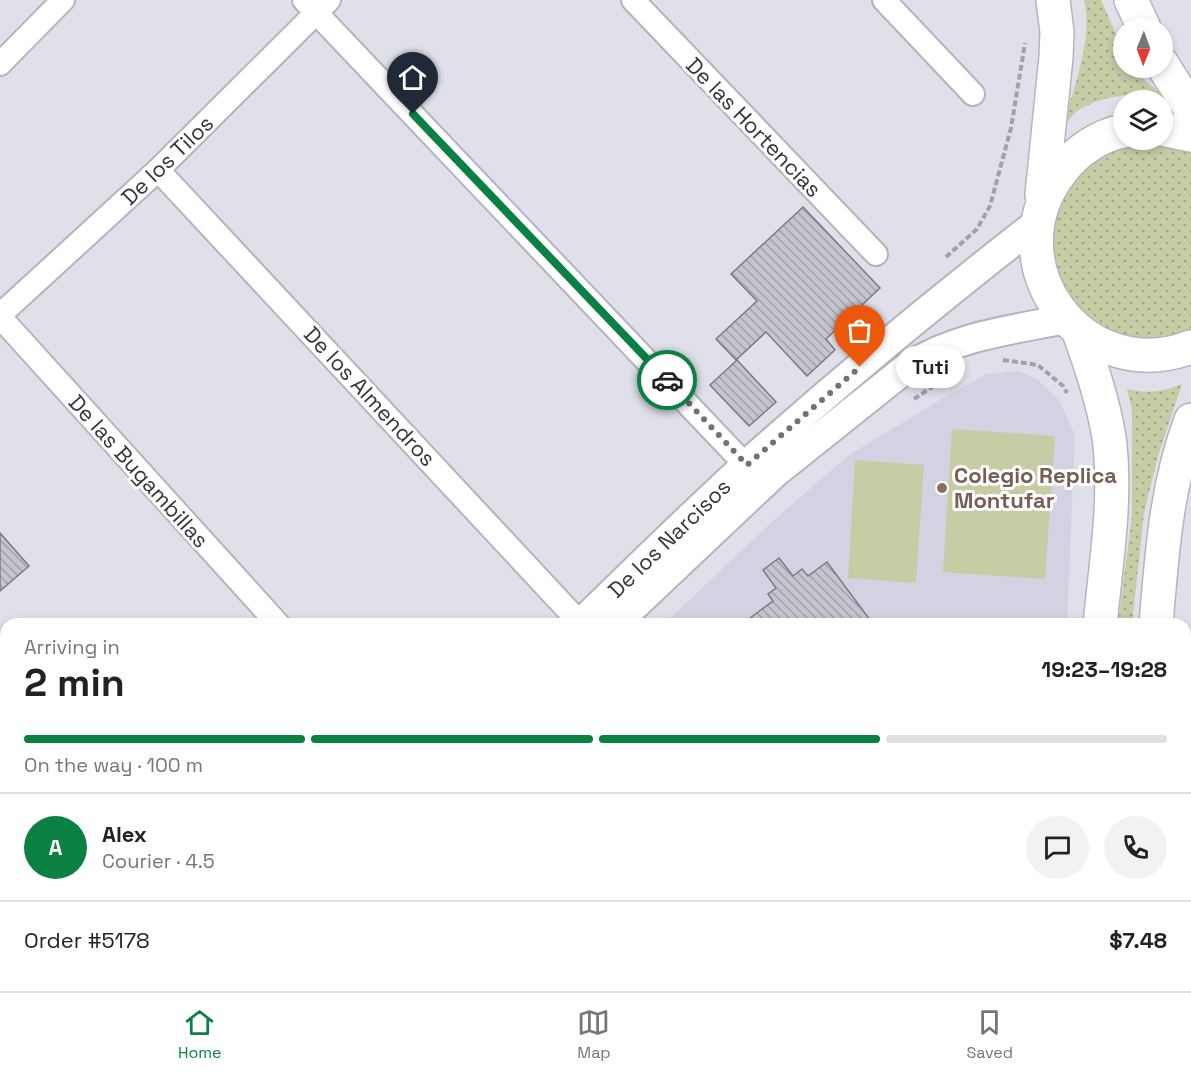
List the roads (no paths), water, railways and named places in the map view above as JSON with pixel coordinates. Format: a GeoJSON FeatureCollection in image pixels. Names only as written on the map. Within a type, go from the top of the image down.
{"type":"FeatureCollection","features":[{"type":"Feature","properties":{"kind":"highway"},"geometry":{"type":"LineString","coordinates":[[1053,0],[1057,32],[1056,57],[1035,244],[1044,284],[1053,302],[1072,325],[1098,385],[1108,435],[1111,465],[1109,531],[1101,618]]}},
{"type":"Feature","properties":{"kind":"highway"},"geometry":{"type":"LineString","coordinates":[[1131,0],[1139,18]]}},
{"type":"Feature","properties":{"kind":"highway"},"geometry":{"type":"LineString","coordinates":[[1171,78],[1191,110]]}},
{"type":"Feature","properties":{"kind":"highway"},"geometry":{"type":"LineString","coordinates":[[1173,130],[1191,135]]}},
{"type":"Feature","properties":{"kind":"highway"},"geometry":{"type":"LineString","coordinates":[[1039,215],[1052,182],[1070,160],[1091,144],[1113,135]]}},
{"type":"Feature","properties":{"kind":"highway"},"geometry":{"type":"LineString","coordinates":[[1072,325],[1109,348],[1142,356],[1176,353],[1191,347]]}},
{"type":"Feature","properties":{"kind":"highway"},"geometry":{"type":"LineString","coordinates":[[1157,618],[1165,519],[1173,475],[1191,420]]}},
{"type":"Feature","properties":{"kind":"street"},"geometry":{"type":"LineString","coordinates":[[0,64],[63,0]]}},
{"type":"Feature","properties":{"kind":"street","name":"De las Hortencias"},"geometry":{"type":"LineString","coordinates":[[633,0],[876,254]]}},
{"type":"Feature","properties":{"kind":"street"},"geometry":{"type":"LineString","coordinates":[[884,0],[973,94]]}},
{"type":"Feature","properties":{"kind":"street"},"geometry":{"type":"LineString","coordinates":[[316,4],[755,475]]}},
{"type":"Feature","properties":{"kind":"street","name":"De los Tilos"},"geometry":{"type":"LineString","coordinates":[[0,316],[158,170],[316,4]]}},
{"type":"Feature","properties":{"kind":"street","name":"De los Almendros"},"geometry":{"type":"LineString","coordinates":[[158,170],[575,618]]}},
{"type":"Feature","properties":{"kind":"street","name":"De los Narcisos"},"geometry":{"type":"LineString","coordinates":[[621,618],[755,475],[928,309],[1039,215]]}},
{"type":"Feature","properties":{"kind":"street","name":"De las Bugambillas"},"geometry":{"type":"LineString","coordinates":[[0,316],[273,618]]}},
{"type":"Feature","properties":{"kind":"street","name":"De los Narcisos"},"geometry":{"type":"LineString","coordinates":[[587,618],[674,532],[928,354],[964,340],[1072,325]]}},
{"type":"Feature","properties":{"kind":"place","name":"Tuti"},"geometry":{"type":"Point","coordinates":[860,367]}},
{"type":"Feature","properties":{"kind":"place","name":"Colegio Replica Montufar"},"geometry":{"type":"Point","coordinates":[942,488]}}]}
